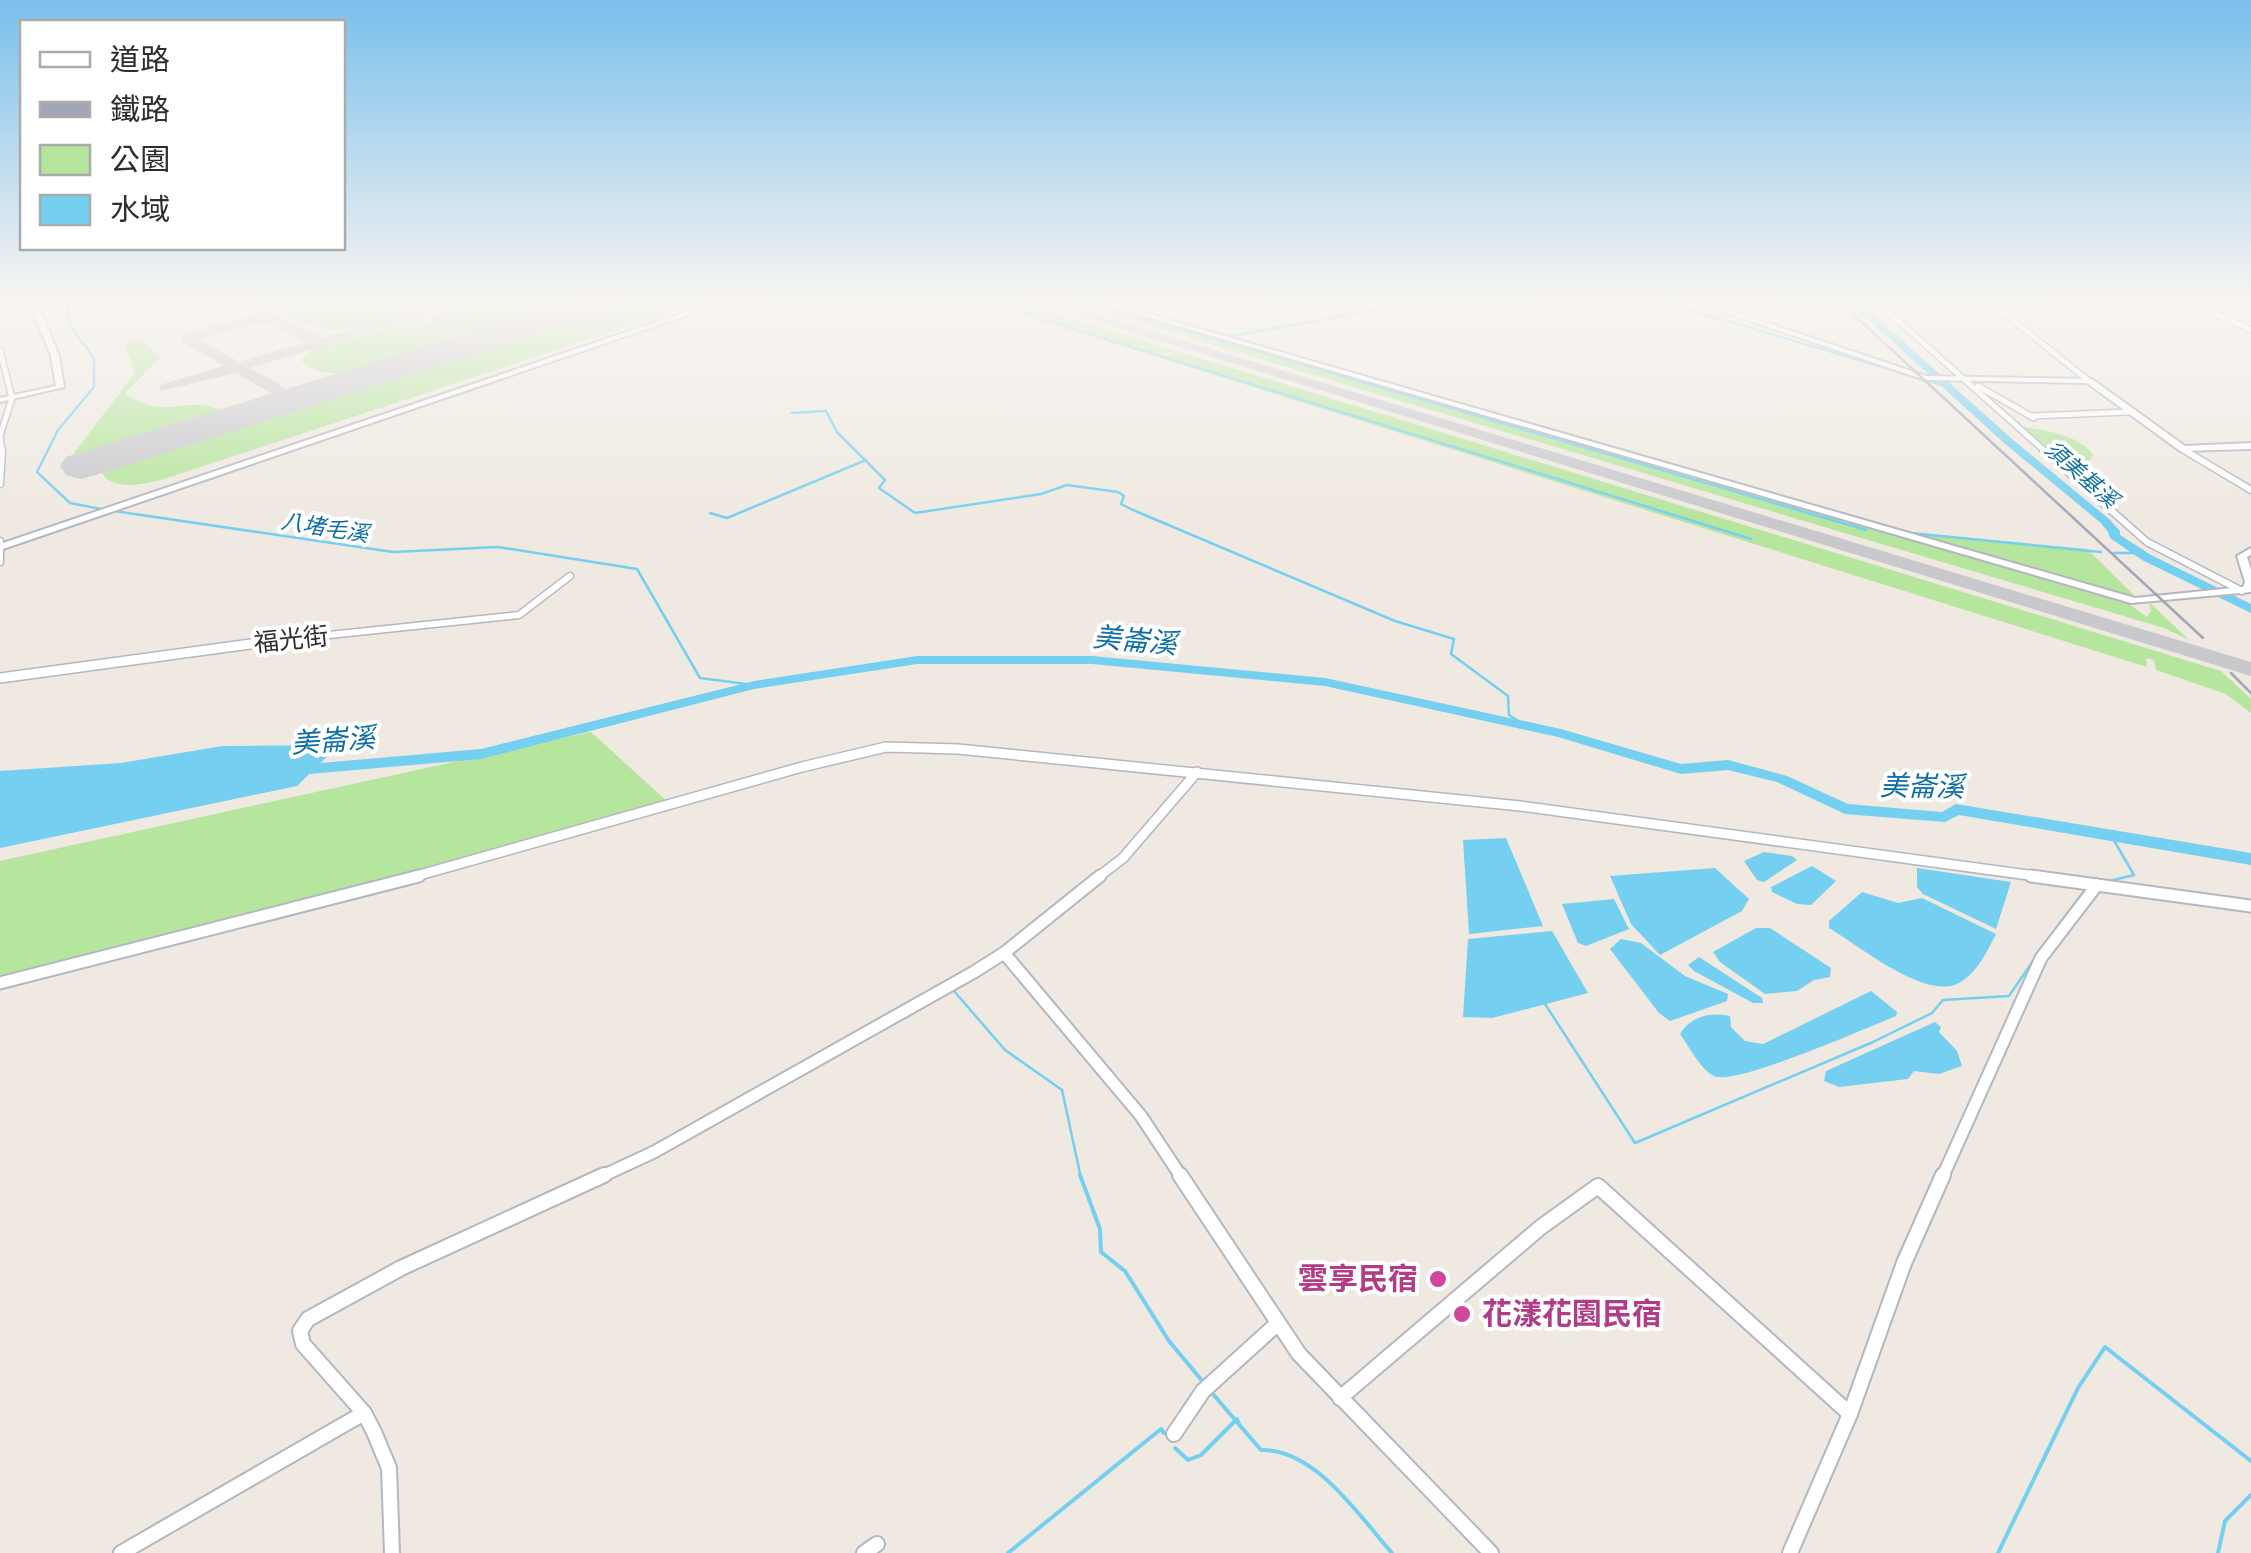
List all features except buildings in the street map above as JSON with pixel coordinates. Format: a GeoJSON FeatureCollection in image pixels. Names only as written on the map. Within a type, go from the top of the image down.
{"type":"FeatureCollection","features":[{"type":"Feature","properties":{"kind":"street"},"geometry":{"type":"LineString","coordinates":[[0,484],[4,464],[0,436],[12,398],[6,373]]}},
{"type":"Feature","properties":{"kind":"street"},"geometry":{"type":"LineString","coordinates":[[0,400],[60,387],[58,373]]}},
{"type":"Feature","properties":{"kind":"street"},"geometry":{"type":"LineString","coordinates":[[0,562],[1,545],[510,373]]}},
{"type":"Feature","properties":{"kind":"street"},"geometry":{"type":"LineString","coordinates":[[1350,373],[2135,601],[2247,590],[2250,582],[2242,556],[2251,551]]}},
{"type":"Feature","properties":{"kind":"street"},"geometry":{"type":"LineString","coordinates":[[1916,373],[1962,381],[2088,380]]}},
{"type":"Feature","properties":{"kind":"street"},"geometry":{"type":"LineString","coordinates":[[1954,373],[2010,418],[2147,542],[2237,591]]}},
{"type":"Feature","properties":{"kind":"street"},"geometry":{"type":"LineString","coordinates":[[2080,373],[2128,412],[2251,490]]}},
{"type":"Feature","properties":{"kind":"street"},"geometry":{"type":"LineString","coordinates":[[1962,381],[2040,421]]}},
{"type":"Feature","properties":{"kind":"street"},"geometry":{"type":"LineString","coordinates":[[2030,416],[2128,412]]}},
{"type":"Feature","properties":{"kind":"street"},"geometry":{"type":"LineString","coordinates":[[2183,448],[2251,446]]}},
{"type":"Feature","properties":{"kind":"street","name":"福光街"},"geometry":{"type":"LineString","coordinates":[[0,678],[252,643],[519,615],[570,576]]}},
{"type":"Feature","properties":{"kind":"street"},"geometry":{"type":"LineString","coordinates":[[0,982],[338,898],[886,746],[958,749],[1520,806],[2251,906]]}},
{"type":"Feature","properties":{"kind":"street"},"geometry":{"type":"LineString","coordinates":[[392,1553],[390,1468],[364,1413],[303,1344],[300,1331],[320,1310],[400,1268],[654,1152],[1004,953],[1130,852],[1197,772]]}},
{"type":"Feature","properties":{"kind":"street"},"geometry":{"type":"LineString","coordinates":[[1790,1553],[1850,1414],[1904,1262],[2016,1012],[2041,958],[2097,885]]}},
{"type":"Feature","properties":{"kind":"street"},"geometry":{"type":"LineString","coordinates":[[1004,953],[1141,1116],[1277,1324],[1340,1398],[1491,1553]]}},
{"type":"Feature","properties":{"kind":"street"},"geometry":{"type":"LineString","coordinates":[[1340,1398],[1541,1227],[1598,1186],[1850,1414]]}},
{"type":"Feature","properties":{"kind":"street"},"geometry":{"type":"LineString","coordinates":[[1174,1434],[1204,1391],[1277,1324]]}},
{"type":"Feature","properties":{"kind":"street"},"geometry":{"type":"LineString","coordinates":[[121,1553],[364,1413]]}},
{"type":"Feature","properties":{"kind":"green space"},"geometry":{"type":"Polygon","coordinates":[[[135,373],[145,373],[125,393],[139,402],[164,407],[209,406],[221,411],[76,455],[135,373]]]}},
{"type":"Feature","properties":{"kind":"green space"},"geometry":{"type":"Polygon","coordinates":[[[410,373],[485,373],[164,479],[121,484],[101,472],[410,373]]]}},
{"type":"Feature","properties":{"kind":"green space"},"geometry":{"type":"Polygon","coordinates":[[[1209,373],[1250,373],[2221,671],[2251,699],[2251,713],[2226,694],[2156,670],[2154,660],[2146,658],[2147,667],[1209,373]]]}},
{"type":"Feature","properties":{"kind":"green space"},"geometry":{"type":"Polygon","coordinates":[[[1309,373],[1340,373],[2126,602],[2147,617],[2151,611],[2149,602],[2189,640],[2164,628],[1309,373]]]}},
{"type":"Feature","properties":{"kind":"green space"},"geometry":{"type":"Polygon","coordinates":[[[2020,426],[2070,438],[2093,455],[2088,464],[2070,471],[2020,426]]]}},
{"type":"Feature","properties":{"kind":"green space"},"geometry":{"type":"Polygon","coordinates":[[[1910,532],[2087,549],[2134,595],[2124,595],[1910,532]]]}},
{"type":"Feature","properties":{"kind":"green space"},"geometry":{"type":"Polygon","coordinates":[[[591,732],[670,804],[0,982],[0,861],[591,732]]]}},
{"type":"Feature","properties":{"kind":"water"},"geometry":{"type":"Polygon","coordinates":[[[339,745],[297,786],[0,848],[0,771],[121,763],[222,746],[339,745]]]}},
{"type":"Feature","properties":{"kind":"water"},"geometry":{"type":"Polygon","coordinates":[[[1506,838],[1543,926],[1469,934],[1463,840],[1506,838]]]}},
{"type":"Feature","properties":{"kind":"water"},"geometry":{"type":"Polygon","coordinates":[[[1764,852],[1797,860],[1764,882],[1757,880],[1744,861],[1764,852]]]}},
{"type":"Feature","properties":{"kind":"water"},"geometry":{"type":"Polygon","coordinates":[[[1812,866],[1836,881],[1811,905],[1797,904],[1772,892],[1771,887],[1812,866]]]}},
{"type":"Feature","properties":{"kind":"water"},"geometry":{"type":"Polygon","coordinates":[[[1715,868],[1749,899],[1742,911],[1660,955],[1631,924],[1610,876],[1715,868]]]}},
{"type":"Feature","properties":{"kind":"water"},"geometry":{"type":"Polygon","coordinates":[[[1917,868],[2011,882],[1996,929],[1923,894],[1917,887],[1917,868]]]}},
{"type":"Feature","properties":{"kind":"water"},"geometry":{"type":"Polygon","coordinates":[[[1862,892],[1898,903],[1922,898],[1996,934],[1964,980],[1943,987],[1927,984],[1891,968],[1829,928],[1829,921],[1862,892]]]}},
{"type":"Feature","properties":{"kind":"water"},"geometry":{"type":"Polygon","coordinates":[[[1614,899],[1629,929],[1586,946],[1578,943],[1562,904],[1614,899]]]}},
{"type":"Feature","properties":{"kind":"water"},"geometry":{"type":"Polygon","coordinates":[[[1756,928],[1770,928],[1831,968],[1830,977],[1814,980],[1797,991],[1765,994],[1720,962],[1713,952],[1756,928]]]}},
{"type":"Feature","properties":{"kind":"water"},"geometry":{"type":"Polygon","coordinates":[[[1552,931],[1588,993],[1492,1018],[1463,1017],[1468,939],[1552,931]]]}},
{"type":"Feature","properties":{"kind":"water"},"geometry":{"type":"Polygon","coordinates":[[[1621,939],[1641,943],[1685,976],[1728,994],[1727,1001],[1670,1021],[1659,1013],[1610,949],[1621,939]]]}},
{"type":"Feature","properties":{"kind":"water"},"geometry":{"type":"Polygon","coordinates":[[[1699,957],[1762,998],[1763,1003],[1753,1003],[1694,971],[1688,965],[1699,957]]]}},
{"type":"Feature","properties":{"kind":"water"},"geometry":{"type":"Polygon","coordinates":[[[1871,991],[1897,1012],[1896,1016],[1803,1054],[1727,1077],[1709,1073],[1680,1034],[1695,1019],[1723,1015],[1730,1016],[1731,1027],[1745,1041],[1763,1044],[1871,991]]]}},
{"type":"Feature","properties":{"kind":"water"},"geometry":{"type":"Polygon","coordinates":[[[1935,1022],[1957,1051],[1962,1066],[1939,1074],[1914,1071],[1908,1079],[1839,1087],[1824,1081],[1826,1071],[1935,1022]]]}},
{"type":"Feature","properties":{"kind":"waterway","name":"八堵毛溪"},"geometry":{"type":"LineString","coordinates":[[94,373],[94,387],[58,430],[37,472],[70,503],[101,509]]}},
{"type":"Feature","properties":{"kind":"waterway"},"geometry":{"type":"LineString","coordinates":[[1217,373],[1751,539]]}},
{"type":"Feature","properties":{"kind":"waterway"},"geometry":{"type":"LineString","coordinates":[[1333,373],[1866,530]]}},
{"type":"Feature","properties":{"kind":"waterway"},"geometry":{"type":"LineString","coordinates":[[1904,373],[1946,386]]}},
{"type":"Feature","properties":{"kind":"waterway","name":"須美基溪"},"geometry":{"type":"LineString","coordinates":[[1933,373],[2105,521],[2114,536],[2147,557],[2251,609]]}},
{"type":"Feature","properties":{"kind":"waterway"},"geometry":{"type":"LineString","coordinates":[[792,413],[826,411],[837,432],[865,460]]}},
{"type":"Feature","properties":{"kind":"waterway"},"geometry":{"type":"LineString","coordinates":[[710,513],[727,518],[865,460]]}},
{"type":"Feature","properties":{"kind":"waterway"},"geometry":{"type":"LineString","coordinates":[[865,460],[885,480],[879,488],[915,513],[1041,494],[1067,485],[1118,492],[1124,496],[1121,504],[1133,510],[1395,621],[1454,639],[1451,654],[1508,696],[1509,715],[1525,725]]}},
{"type":"Feature","properties":{"kind":"waterway","name":"八堵毛溪"},"geometry":{"type":"LineString","coordinates":[[114,511],[393,552],[498,547],[637,569],[700,678],[754,685]]}},
{"type":"Feature","properties":{"kind":"waterway"},"geometry":{"type":"LineString","coordinates":[[1910,533],[2101,552]]}},
{"type":"Feature","properties":{"kind":"waterway"},"geometry":{"type":"LineString","coordinates":[[2114,553],[2138,553]]}},
{"type":"Feature","properties":{"kind":"waterway","name":"美崙溪"},"geometry":{"type":"LineString","coordinates":[[298,770],[481,754],[754,685],[917,660],[1092,660],[1325,682],[1561,733],[1681,769],[1728,765],[1782,779],[1845,809],[1945,817],[1956,809],[2251,859]]}},
{"type":"Feature","properties":{"kind":"waterway"},"geometry":{"type":"LineString","coordinates":[[2109,881],[2134,875],[2112,837]]}},
{"type":"Feature","properties":{"kind":"waterway"},"geometry":{"type":"LineString","coordinates":[[2039,951],[2085,890]]}},
{"type":"Feature","properties":{"kind":"waterway"},"geometry":{"type":"LineString","coordinates":[[1545,1004],[1635,1143],[1873,1042],[1932,1013],[1943,1000],[2009,996],[2035,958]]}},
{"type":"Feature","properties":{"kind":"waterway"},"geometry":{"type":"LineString","coordinates":[[954,991],[1005,1050],[1062,1090],[1081,1177]]}},
{"type":"Feature","properties":{"kind":"waterway"},"geometry":{"type":"LineString","coordinates":[[1081,1177],[1100,1229],[1101,1252],[1125,1271],[1169,1341],[1204,1383]]}},
{"type":"Feature","properties":{"kind":"waterway"},"geometry":{"type":"LineString","coordinates":[[1998,1553],[2078,1388],[2105,1347],[2251,1461]]}},
{"type":"Feature","properties":{"kind":"waterway"},"geometry":{"type":"LineString","coordinates":[[1212,1393],[1236,1420]]}},
{"type":"Feature","properties":{"kind":"waterway"},"geometry":{"type":"LineString","coordinates":[[1175,1448],[1188,1460],[1201,1455],[1236,1420]]}},
{"type":"Feature","properties":{"kind":"waterway"},"geometry":{"type":"LineString","coordinates":[[1236,1420],[1261,1450],[1300,1460],[1318,1472],[1392,1553]]}},
{"type":"Feature","properties":{"kind":"waterway"},"geometry":{"type":"LineString","coordinates":[[1236,1420],[1239,1424]]}},
{"type":"Feature","properties":{"kind":"waterway"},"geometry":{"type":"LineString","coordinates":[[1008,1553],[1161,1429],[1164,1433]]}},
{"type":"Feature","properties":{"kind":"waterway"},"geometry":{"type":"LineString","coordinates":[[2218,1553],[2225,1521],[2251,1495]]}},
{"type":"Feature","properties":{"kind":"taxiway"},"geometry":{"type":"LineString","coordinates":[[166,388],[216,373]]}},
{"type":"Feature","properties":{"kind":"taxiway"},"geometry":{"type":"LineString","coordinates":[[248,373],[293,399]]}},
{"type":"Feature","properties":{"kind":"taxiway"},"geometry":{"type":"LineString","coordinates":[[1276,373],[2251,669]]}},
{"type":"Feature","properties":{"kind":"runway"},"geometry":{"type":"LineString","coordinates":[[81,466],[376,373]]}},
{"type":"Feature","properties":{"kind":"railway"},"geometry":{"type":"LineString","coordinates":[[1917,373],[2203,638]]}},
{"type":"Feature","properties":{"kind":"railway"},"geometry":{"type":"LineString","coordinates":[[2231,673],[2251,693]]}},
{"type":"Feature","properties":{"kind":"place","name":"雲享民宿"},"geometry":{"type":"Point","coordinates":[1438,1279]}},
{"type":"Feature","properties":{"kind":"place","name":"花漾花園民宿"},"geometry":{"type":"Point","coordinates":[1462,1314]}}]}
